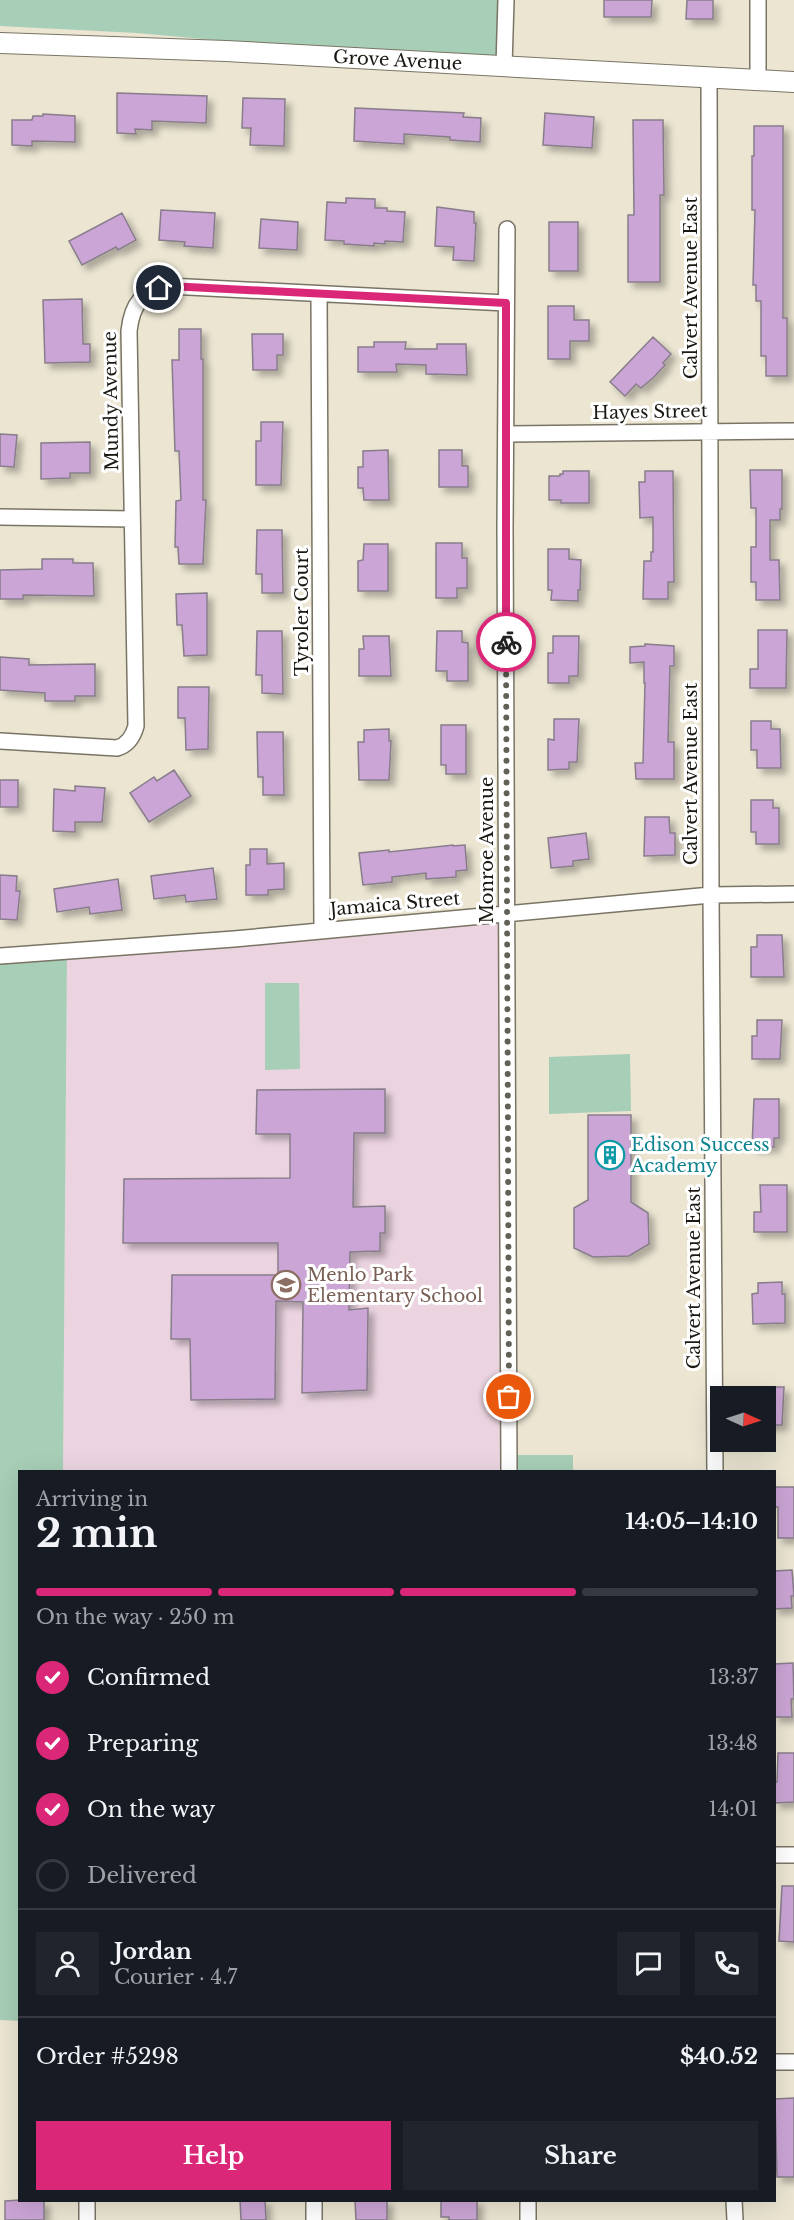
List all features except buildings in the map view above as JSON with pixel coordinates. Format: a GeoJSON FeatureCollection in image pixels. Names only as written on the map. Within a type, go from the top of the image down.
{"type":"FeatureCollection","features":[{"type":"Feature","properties":{"kind":"street"},"geometry":{"type":"LineString","coordinates":[[504,66],[506,0]]}},
{"type":"Feature","properties":{"kind":"street"},"geometry":{"type":"LineString","coordinates":[[758,0],[758,80]]}},
{"type":"Feature","properties":{"kind":"street","name":"Grove Avenue"},"geometry":{"type":"LineString","coordinates":[[0,43],[226,51],[794,82]]}},
{"type":"Feature","properties":{"kind":"street","name":"Calvert Avenue East"},"geometry":{"type":"LineString","coordinates":[[709,77],[715,1470]]}},
{"type":"Feature","properties":{"kind":"street","name":"Monroe Avenue"},"geometry":{"type":"LineString","coordinates":[[507,229],[509,1470]]}},
{"type":"Feature","properties":{"kind":"street","name":"Mundy Avenue"},"geometry":{"type":"LineString","coordinates":[[0,741],[117,748],[124,746],[134,734],[136,726],[129,332],[133,309],[148,293],[169,286],[506,303]]}},
{"type":"Feature","properties":{"kind":"street","name":"Tyroler Court"},"geometry":{"type":"LineString","coordinates":[[320,294],[322,930]]}},
{"type":"Feature","properties":{"kind":"street","name":"Hayes Street"},"geometry":{"type":"LineString","coordinates":[[506,434],[794,432]]}},
{"type":"Feature","properties":{"kind":"street"},"geometry":{"type":"LineString","coordinates":[[0,518],[132,519]]}},
{"type":"Feature","properties":{"kind":"street","name":"Jamaica Street"},"geometry":{"type":"LineString","coordinates":[[0,956],[234,939],[711,895],[794,894]]}},
{"type":"Feature","properties":{"kind":"street"},"geometry":{"type":"LineString","coordinates":[[776,1855],[794,1855]]}},
{"type":"Feature","properties":{"kind":"street"},"geometry":{"type":"LineString","coordinates":[[776,2062],[794,2062]]}},
{"type":"Feature","properties":{"kind":"street"},"geometry":{"type":"LineString","coordinates":[[87,2202],[87,2220]]}},
{"type":"Feature","properties":{"kind":"street"},"geometry":{"type":"LineString","coordinates":[[314,2202],[314,2220]]}},
{"type":"Feature","properties":{"kind":"street"},"geometry":{"type":"LineString","coordinates":[[528,2202],[528,2220]]}},
{"type":"Feature","properties":{"kind":"street"},"geometry":{"type":"LineString","coordinates":[[734,2202],[735,2220]]}},
{"type":"Feature","properties":{"kind":"shaded area","name":"Menlo Park Elementary School"},"geometry":{"type":"Polygon","coordinates":[[[507,914],[509,1470],[63,1470],[67,951],[507,914]]]}},
{"type":"Feature","properties":{"kind":"green space"},"geometry":{"type":"Polygon","coordinates":[[[0,0],[506,0],[504,66],[137,33],[0,26],[0,0]]]}},
{"type":"Feature","properties":{"kind":"green space"},"geometry":{"type":"Polygon","coordinates":[[[67,951],[63,1470],[18,1470],[18,2021],[0,2020],[0,956],[67,951]]]}},
{"type":"Feature","properties":{"kind":"green space"},"geometry":{"type":"Polygon","coordinates":[[[265,983],[299,983],[300,1069],[265,1070],[265,983]]]}},
{"type":"Feature","properties":{"kind":"green space"},"geometry":{"type":"Polygon","coordinates":[[[630,1054],[631,1111],[549,1114],[549,1057],[630,1054]]]}},
{"type":"Feature","properties":{"kind":"green space"},"geometry":{"type":"Polygon","coordinates":[[[509,1455],[573,1455],[573,1470],[509,1470],[509,1455]]]}},
{"type":"Feature","properties":{"kind":"way so far"},"geometry":{"type":"LineString","coordinates":[[506,642],[509,1397]]}},
{"type":"Feature","properties":{"kind":"place","name":"Edison Success Academy"},"geometry":{"type":"Point","coordinates":[610,1155]}},
{"type":"Feature","properties":{"kind":"place","name":"Menlo Park Elementary School"},"geometry":{"type":"Point","coordinates":[286,1285]}},
{"type":"Feature","properties":{"kind":"route"},"geometry":{"type":"LineString","coordinates":[[159,288],[169,286],[506,303],[506,642]]}}]}
